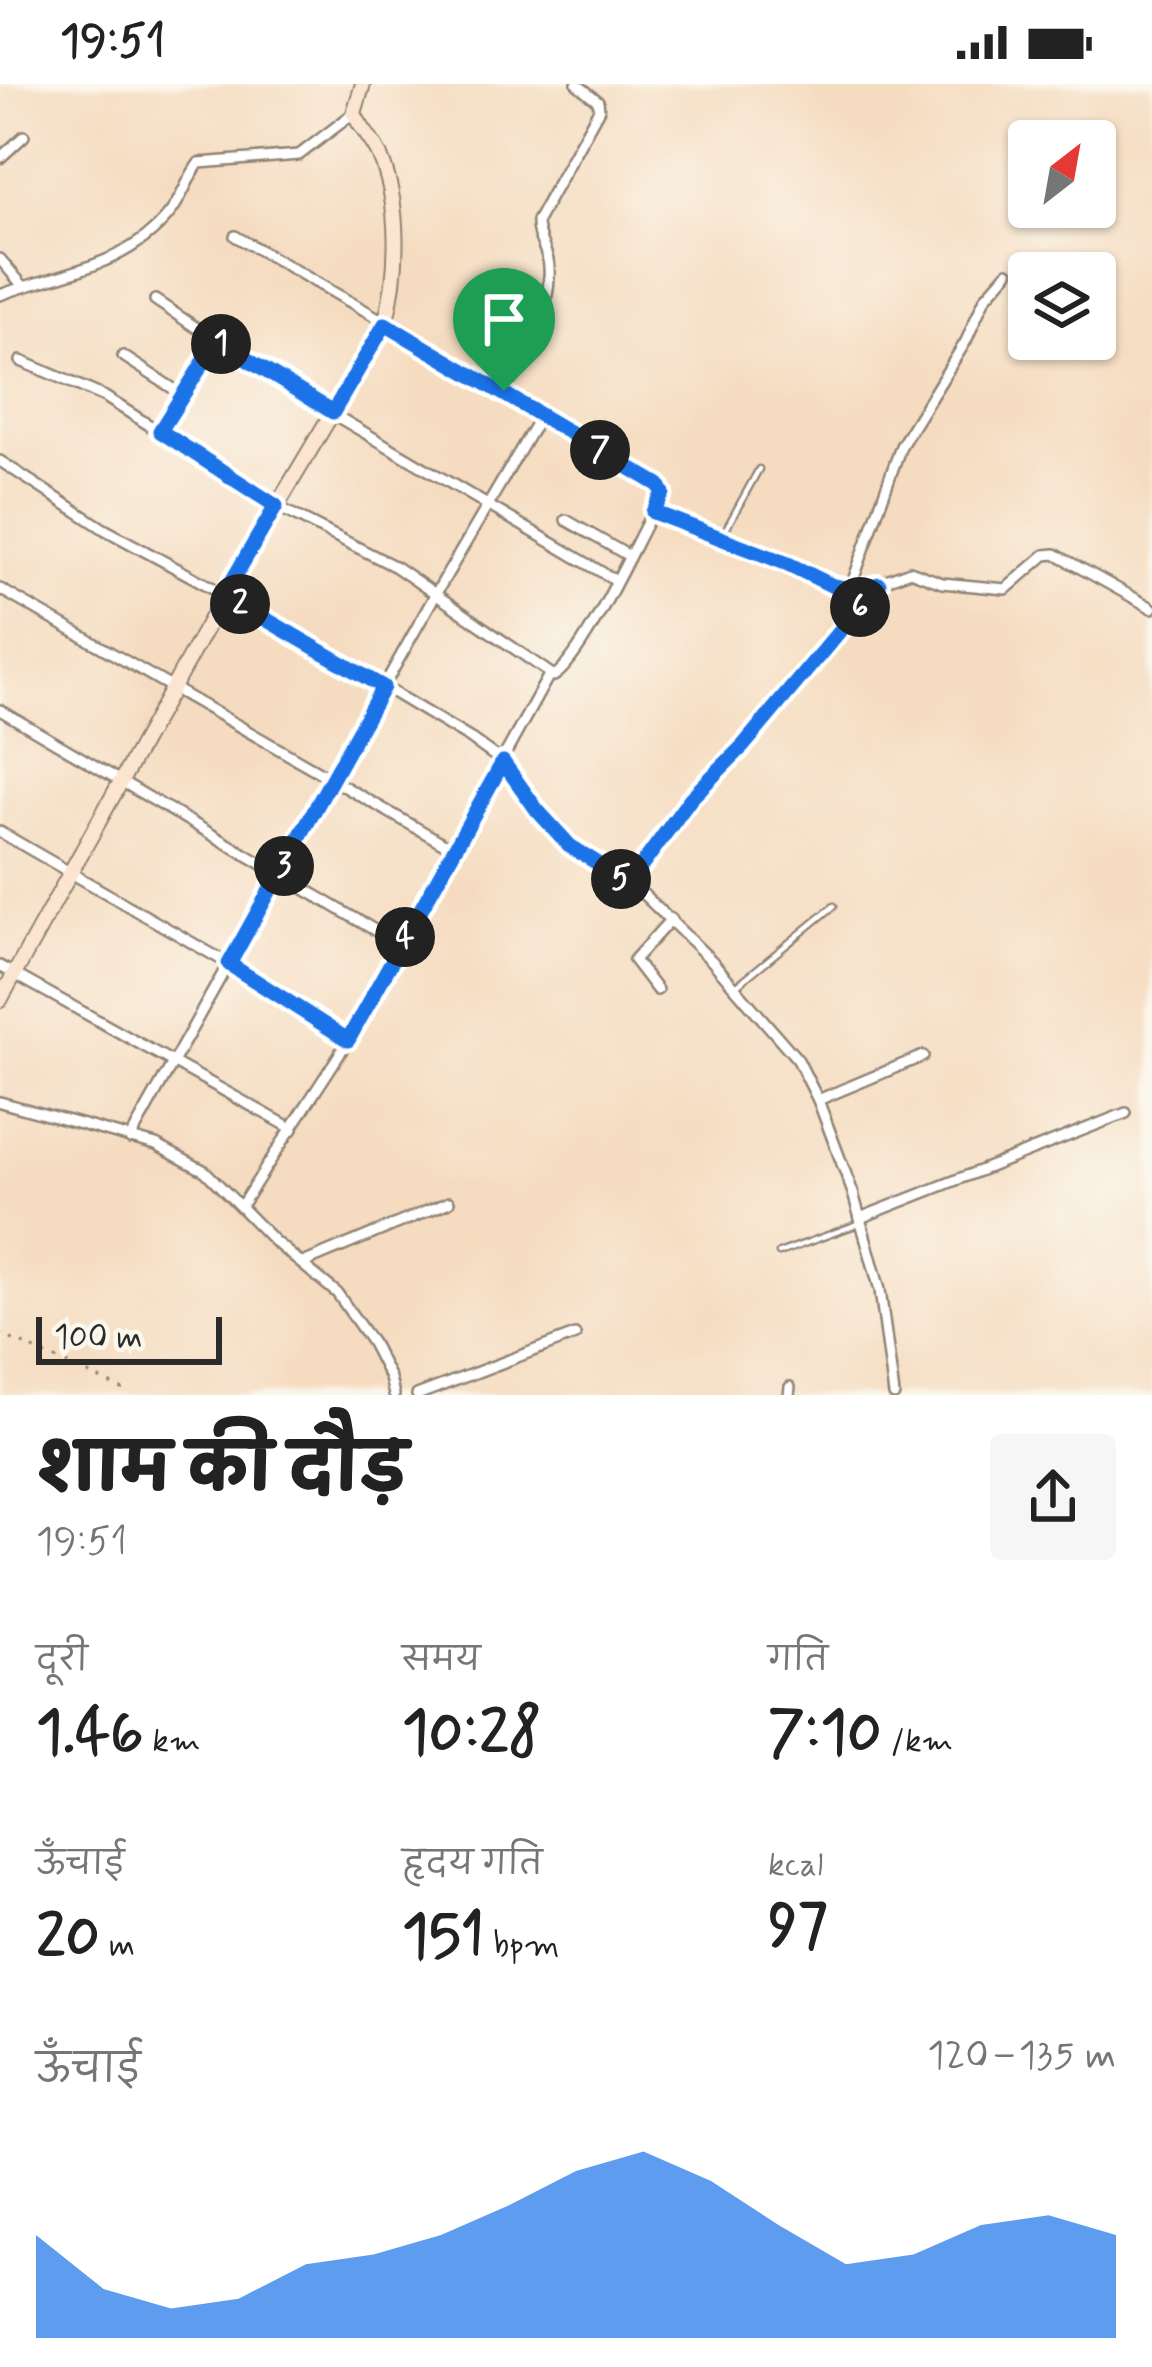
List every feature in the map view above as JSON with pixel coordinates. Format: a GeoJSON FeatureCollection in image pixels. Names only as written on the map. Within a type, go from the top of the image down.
{"type":"FeatureCollection","features":[{"type":"Feature","properties":{"kind":"main road"},"geometry":{"type":"LineString","coordinates":[[0,1000],[7,969],[122,784],[224,595],[385,324],[394,283],[389,193],[379,154],[354,113],[363,84]]}},
{"type":"Feature","properties":{"kind":"street"},"geometry":{"type":"LineString","coordinates":[[504,391],[534,340],[543,307],[549,262],[537,221],[598,109],[598,100],[577,84]]}},
{"type":"Feature","properties":{"kind":"street"},"geometry":{"type":"LineString","coordinates":[[0,295],[92,267],[142,242],[171,212],[199,163],[298,155],[354,113]]}},
{"type":"Feature","properties":{"kind":"street"},"geometry":{"type":"LineString","coordinates":[[0,158],[24,136]]}},
{"type":"Feature","properties":{"kind":"street"},"geometry":{"type":"LineString","coordinates":[[235,236],[504,391],[659,485],[663,493],[562,671],[549,675],[348,1040],[242,1206]]}},
{"type":"Feature","properties":{"kind":"street"},"geometry":{"type":"LineString","coordinates":[[0,259],[23,286]]}},
{"type":"Feature","properties":{"kind":"street"},"geometry":{"type":"LineString","coordinates":[[850,589],[901,446],[966,340],[985,298],[1008,272]]}},
{"type":"Feature","properties":{"kind":"street"},"geometry":{"type":"LineString","coordinates":[[155,300],[615,580]]}},
{"type":"Feature","properties":{"kind":"street"},"geometry":{"type":"LineString","coordinates":[[160,431],[217,341]]}},
{"type":"Feature","properties":{"kind":"street"},"geometry":{"type":"LineString","coordinates":[[123,356],[183,395]]}},
{"type":"Feature","properties":{"kind":"street"},"geometry":{"type":"LineString","coordinates":[[21,361],[105,398],[276,506],[367,551],[549,675]]}},
{"type":"Feature","properties":{"kind":"street"},"geometry":{"type":"LineString","coordinates":[[130,1139],[541,415]]}},
{"type":"Feature","properties":{"kind":"street"},"geometry":{"type":"LineString","coordinates":[[0,461],[104,529],[383,687],[503,762],[570,846],[629,883],[736,986],[798,1060],[818,1100],[880,1290],[894,1395]]}},
{"type":"Feature","properties":{"kind":"street"},"geometry":{"type":"LineString","coordinates":[[653,512],[827,584],[850,589],[910,571],[942,583],[1006,589],[1045,555],[1054,554],[1152,608]]}},
{"type":"Feature","properties":{"kind":"street"},"geometry":{"type":"LineString","coordinates":[[566,520],[628,556]]}},
{"type":"Feature","properties":{"kind":"street"},"geometry":{"type":"LineString","coordinates":[[629,883],[691,798],[743,746],[879,584]]}},
{"type":"Feature","properties":{"kind":"street"},"geometry":{"type":"LineString","coordinates":[[0,589],[455,850]]}},
{"type":"Feature","properties":{"kind":"street"},"geometry":{"type":"LineString","coordinates":[[0,710],[400,945]]}},
{"type":"Feature","properties":{"kind":"street"},"geometry":{"type":"LineString","coordinates":[[0,832],[229,964],[348,1040]]}},
{"type":"Feature","properties":{"kind":"street"},"geometry":{"type":"LineString","coordinates":[[657,990],[634,960],[671,919]]}},
{"type":"Feature","properties":{"kind":"street"},"geometry":{"type":"LineString","coordinates":[[7,969],[293,1129]]}},
{"type":"Feature","properties":{"kind":"street"},"geometry":{"type":"LineString","coordinates":[[818,1100],[923,1056]]}},
{"type":"Feature","properties":{"kind":"street"},"geometry":{"type":"LineString","coordinates":[[0,1102],[175,1153],[206,1171],[274,1241],[337,1293],[390,1378],[394,1395]]}},
{"type":"Feature","properties":{"kind":"street"},"geometry":{"type":"LineString","coordinates":[[861,1221],[1126,1113]]}},
{"type":"Feature","properties":{"kind":"street"},"geometry":{"type":"LineString","coordinates":[[303,1263],[449,1202]]}},
{"type":"Feature","properties":{"kind":"street"},"geometry":{"type":"LineString","coordinates":[[417,1395],[575,1335]]}},
{"type":"Feature","properties":{"kind":"lane"},"geometry":{"type":"LineString","coordinates":[[721,538],[759,469]]}},
{"type":"Feature","properties":{"kind":"lane"},"geometry":{"type":"LineString","coordinates":[[736,986],[834,906]]}},
{"type":"Feature","properties":{"kind":"lane"},"geometry":{"type":"LineString","coordinates":[[779,1253],[861,1221]]}},
{"type":"Feature","properties":{"kind":"path"},"geometry":{"type":"LineString","coordinates":[[0,1334],[124,1390]]}},
{"type":"Feature","properties":{"kind":"route"},"geometry":{"type":"LineString","coordinates":[[385,324],[504,391],[659,485],[663,493],[653,512],[833,586],[856,590],[879,584],[743,746],[691,798],[629,883],[570,846],[503,762],[348,1040],[229,964],[383,687],[224,595],[276,506],[160,431],[217,341],[333,412],[385,324]]}}]}
